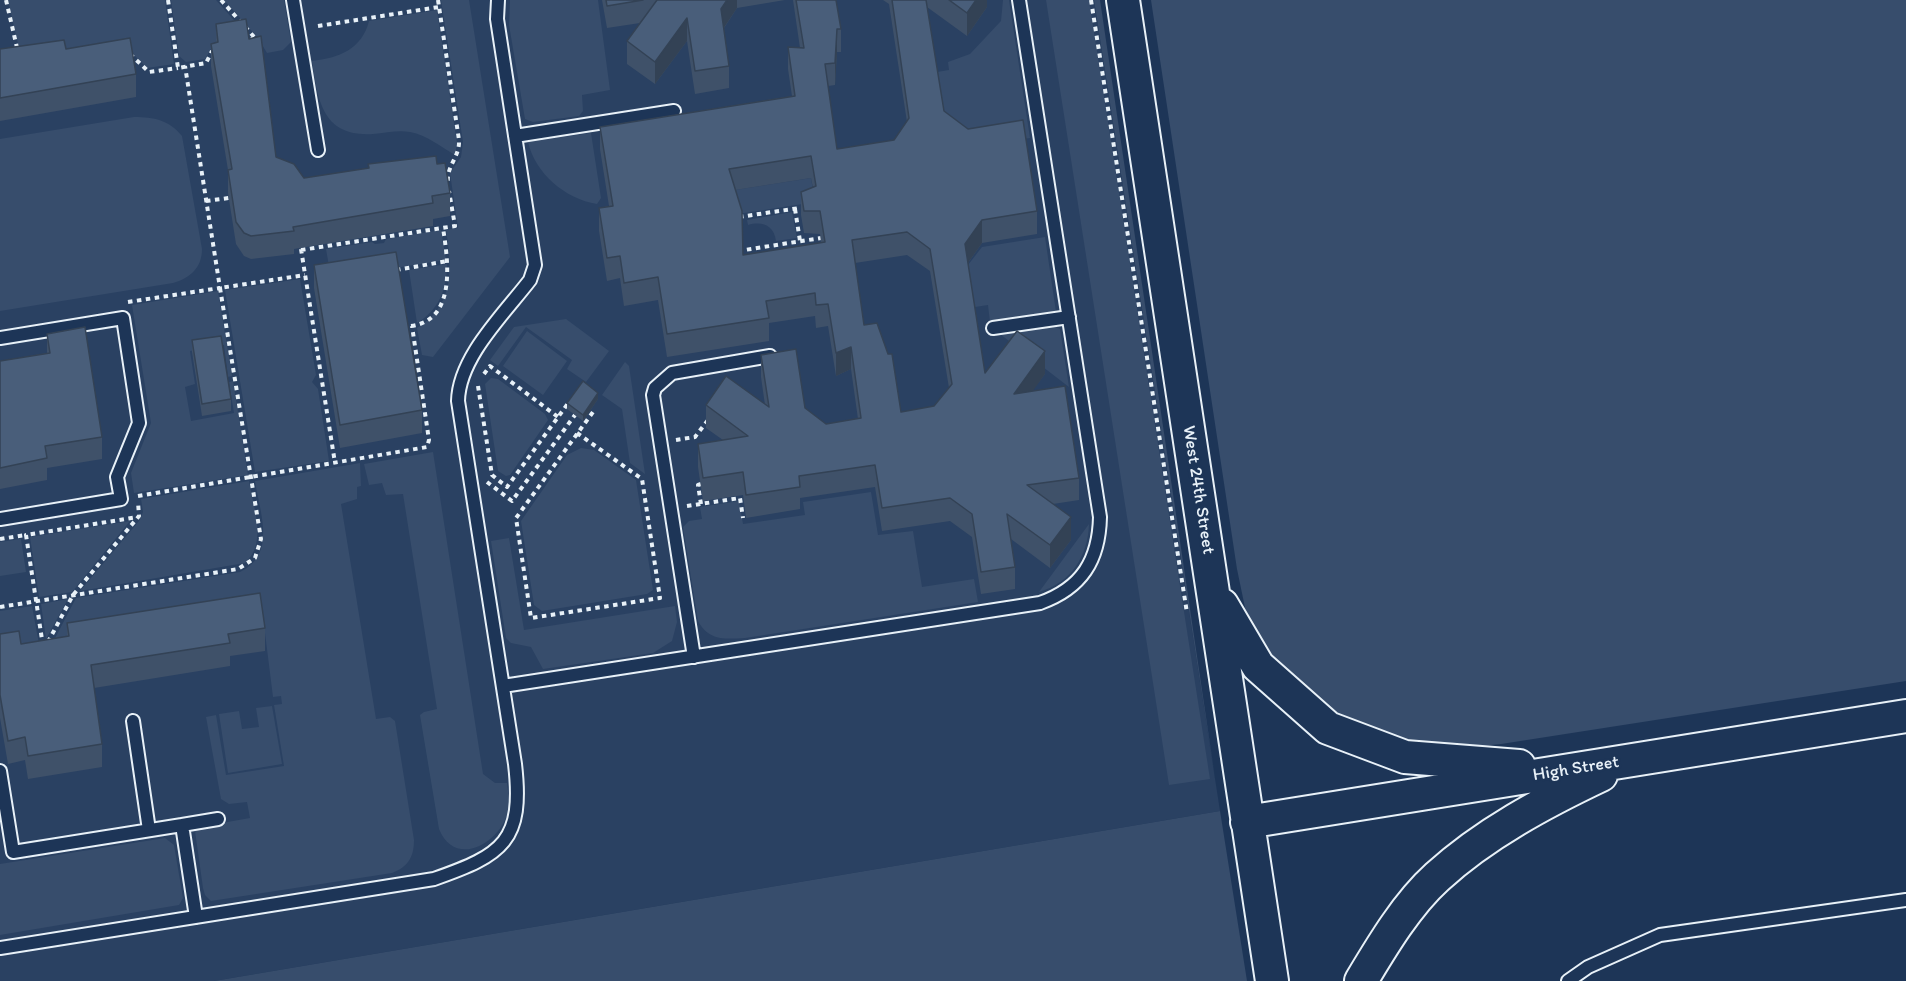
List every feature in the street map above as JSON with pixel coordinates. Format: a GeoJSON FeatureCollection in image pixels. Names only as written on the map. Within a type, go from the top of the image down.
{"type":"FeatureCollection","features":[{"type":"Feature","properties":{"kind":"street","name":"West 24th Street"},"geometry":{"type":"LineString","coordinates":[[1123,0],[1272,981]]}},
{"type":"Feature","properties":{"kind":"street"},"geometry":{"type":"LineString","coordinates":[[1214,591],[1258,666],[1328,728],[1405,757],[1517,766],[1600,765]]}},
{"type":"Feature","properties":{"kind":"street","name":"High Street"},"geometry":{"type":"LineString","coordinates":[[1247,822],[1906,716]]}},
{"type":"Feature","properties":{"kind":"street"},"geometry":{"type":"LineString","coordinates":[[1361,981],[1387,938],[1436,878],[1483,842],[1556,796],[1634,760]]}},
{"type":"Feature","properties":{"kind":"lane"},"geometry":{"type":"LineString","coordinates":[[293,0],[318,150]]}},
{"type":"Feature","properties":{"kind":"lane"},"geometry":{"type":"LineString","coordinates":[[0,948],[417,883],[467,867],[497,850],[513,825],[518,799],[503,687],[458,401],[461,375],[467,363],[530,280],[534,265],[497,19],[498,0]]}},
{"type":"Feature","properties":{"kind":"lane"},"geometry":{"type":"LineString","coordinates":[[503,687],[1040,603],[1067,591],[1078,581],[1096,551],[1100,516],[1019,0]]}},
{"type":"Feature","properties":{"kind":"lane"},"geometry":{"type":"LineString","coordinates":[[515,136],[674,111]]}},
{"type":"Feature","properties":{"kind":"lane"},"geometry":{"type":"LineString","coordinates":[[993,328],[1069,317]]}},
{"type":"Feature","properties":{"kind":"lane"},"geometry":{"type":"LineString","coordinates":[[0,338],[123,318],[139,423],[117,477],[121,499],[0,519]]}},
{"type":"Feature","properties":{"kind":"lane"},"geometry":{"type":"LineString","coordinates":[[694,657],[653,395],[662,380],[672,373],[770,356]]}},
{"type":"Feature","properties":{"kind":"lane"},"geometry":{"type":"LineString","coordinates":[[133,721],[149,830]]}},
{"type":"Feature","properties":{"kind":"lane"},"geometry":{"type":"LineString","coordinates":[[0,771],[13,852],[218,819]]}},
{"type":"Feature","properties":{"kind":"lane"},"geometry":{"type":"LineString","coordinates":[[183,825],[196,917]]}},
{"type":"Feature","properties":{"kind":"lane"},"geometry":{"type":"LineString","coordinates":[[1568,981],[1588,967],[1660,935],[1906,900]]}},
{"type":"Feature","properties":{"kind":"path"},"geometry":{"type":"LineString","coordinates":[[6,0],[16,33],[19,59]]}},
{"type":"Feature","properties":{"kind":"path"},"geometry":{"type":"LineString","coordinates":[[168,0],[178,68]]}},
{"type":"Feature","properties":{"kind":"path"},"geometry":{"type":"LineString","coordinates":[[221,0],[255,38],[245,40]]}},
{"type":"Feature","properties":{"kind":"path"},"geometry":{"type":"LineString","coordinates":[[335,463],[301,249],[455,226],[448,172],[460,148],[438,0]]}},
{"type":"Feature","properties":{"kind":"path"},"geometry":{"type":"LineString","coordinates":[[1091,0],[1188,624]]}},
{"type":"Feature","properties":{"kind":"path"},"geometry":{"type":"LineString","coordinates":[[318,26],[439,7]]}},
{"type":"Feature","properties":{"kind":"path"},"geometry":{"type":"LineString","coordinates":[[126,50],[149,72],[206,63],[216,44]]}},
{"type":"Feature","properties":{"kind":"path"},"geometry":{"type":"LineString","coordinates":[[0,607],[238,569],[248,565],[260,549],[261,539],[185,66]]}},
{"type":"Feature","properties":{"kind":"path"},"geometry":{"type":"LineString","coordinates":[[206,201],[229,198]]}},
{"type":"Feature","properties":{"kind":"path"},"geometry":{"type":"LineString","coordinates":[[732,219],[815,205]]}},
{"type":"Feature","properties":{"kind":"path"},"geometry":{"type":"LineString","coordinates":[[795,208],[800,241]]}},
{"type":"Feature","properties":{"kind":"path"},"geometry":{"type":"LineString","coordinates":[[405,327],[428,318],[442,300],[447,282],[448,261],[443,228]]}},
{"type":"Feature","properties":{"kind":"path"},"geometry":{"type":"LineString","coordinates":[[737,251],[821,238]]}},
{"type":"Feature","properties":{"kind":"path"},"geometry":{"type":"LineString","coordinates":[[394,270],[448,261]]}},
{"type":"Feature","properties":{"kind":"path"},"geometry":{"type":"LineString","coordinates":[[220,288],[305,275]]}},
{"type":"Feature","properties":{"kind":"path"},"geometry":{"type":"LineString","coordinates":[[306,284],[318,282]]}},
{"type":"Feature","properties":{"kind":"path"},"geometry":{"type":"LineString","coordinates":[[26,535],[44,650],[73,595],[138,517],[137,496],[423,448],[429,443],[412,326]]}},
{"type":"Feature","properties":{"kind":"path"},"geometry":{"type":"LineString","coordinates":[[558,417],[490,366],[478,382],[492,475],[507,487],[558,417],[573,396]]}},
{"type":"Feature","properties":{"kind":"path"},"geometry":{"type":"LineString","coordinates":[[226,379],[235,378]]}},
{"type":"Feature","properties":{"kind":"path"},"geometry":{"type":"LineString","coordinates":[[577,433],[642,478],[660,598],[531,618],[516,518],[577,433],[593,412],[590,411]]}},
{"type":"Feature","properties":{"kind":"path"},"geometry":{"type":"LineString","coordinates":[[659,442],[695,437],[714,412]]}},
{"type":"Feature","properties":{"kind":"path"},"geometry":{"type":"LineString","coordinates":[[468,466],[482,465],[484,480],[512,501],[575,415]]}},
{"type":"Feature","properties":{"kind":"path"},"geometry":{"type":"LineString","coordinates":[[701,484],[698,485],[701,504]]}},
{"type":"Feature","properties":{"kind":"path"},"geometry":{"type":"LineString","coordinates":[[670,509],[740,498],[744,518]]}},
{"type":"Feature","properties":{"kind":"path"},"geometry":{"type":"LineString","coordinates":[[0,539],[138,517]]}},
{"type":"Feature","properties":{"kind":"shaded area"},"geometry":{"type":"Polygon","coordinates":[[[0,0],[1094,0],[1220,811],[214,981],[0,981],[0,0]]]}},
{"type":"Feature","properties":{"kind":"shaded area"},"geometry":{"type":"Polygon","coordinates":[[[8,0],[165,0],[174,64],[147,68],[120,41],[21,57],[8,0]]]}},
{"type":"Feature","properties":{"kind":"shaded area"},"geometry":{"type":"Polygon","coordinates":[[[171,0],[216,0],[248,36],[215,42],[205,59],[186,62],[179,56],[171,0]]]}},
{"type":"Feature","properties":{"kind":"shaded area"},"geometry":{"type":"Polygon","coordinates":[[[224,0],[284,0],[291,42],[283,50],[267,53],[258,38],[224,0]]]}},
{"type":"Feature","properties":{"kind":"shaded area"},"geometry":{"type":"Polygon","coordinates":[[[441,0],[469,0],[510,257],[433,357],[422,355],[417,328],[438,308],[448,285],[449,258],[446,230],[458,228],[450,173],[461,157],[463,142],[441,0]]]}},
{"type":"Feature","properties":{"kind":"shaded area"},"geometry":{"type":"Polygon","coordinates":[[[510,0],[598,0],[610,90],[582,95],[583,111],[579,116],[533,122],[525,119],[509,25],[510,0]]]}},
{"type":"Feature","properties":{"kind":"shaded area"},"geometry":{"type":"Polygon","coordinates":[[[1003,0],[1009,0],[1030,138],[965,147],[948,135],[937,72],[949,70],[948,62],[970,54],[1001,21],[1003,0]]]}},
{"type":"Feature","properties":{"kind":"shaded area"},"geometry":{"type":"Polygon","coordinates":[[[1046,0],[1089,0],[1210,779],[1169,785],[1046,0]]]}},
{"type":"Feature","properties":{"kind":"shaded area"},"geometry":{"type":"Polygon","coordinates":[[[1094,0],[1100,0],[1215,778],[1094,0]]]}},
{"type":"Feature","properties":{"kind":"shaded area"},"geometry":{"type":"Polygon","coordinates":[[[1151,0],[1906,0],[1906,681],[1501,744],[1448,749],[1412,745],[1340,721],[1272,662],[1248,622],[1237,569],[1151,0]]]}},
{"type":"Feature","properties":{"kind":"shaded area"},"geometry":{"type":"Polygon","coordinates":[[[437,10],[457,143],[455,155],[428,138],[410,132],[356,133],[343,130],[333,123],[321,103],[312,61],[348,50],[361,39],[369,21],[437,10]]]}},
{"type":"Feature","properties":{"kind":"shaded area"},"geometry":{"type":"Polygon","coordinates":[[[134,117],[161,120],[172,126],[182,136],[202,249],[197,267],[190,275],[173,283],[0,311],[0,139],[134,117]]]}},
{"type":"Feature","properties":{"kind":"shaded area"},"geometry":{"type":"Polygon","coordinates":[[[591,133],[601,198],[597,204],[574,197],[553,183],[537,164],[528,142],[591,133]]]}},
{"type":"Feature","properties":{"kind":"shaded area"},"geometry":{"type":"Polygon","coordinates":[[[811,178],[815,202],[732,215],[728,191],[811,178]]]}},
{"type":"Feature","properties":{"kind":"shaded area"},"geometry":{"type":"Polygon","coordinates":[[[792,212],[797,238],[776,241],[773,231],[766,225],[748,225],[747,220],[792,212]]]}},
{"type":"Feature","properties":{"kind":"shaded area"},"geometry":{"type":"Polygon","coordinates":[[[441,230],[446,260],[331,278],[326,249],[372,242],[384,243],[386,239],[441,230]]]}},
{"type":"Feature","properties":{"kind":"shaded area"},"geometry":{"type":"Polygon","coordinates":[[[1045,237],[1056,312],[990,322],[988,305],[975,307],[968,265],[982,247],[1045,237]]]}},
{"type":"Feature","properties":{"kind":"shaded area"},"geometry":{"type":"Polygon","coordinates":[[[447,264],[440,298],[431,312],[417,323],[409,270],[447,264]]]}},
{"type":"Feature","properties":{"kind":"shaded area"},"geometry":{"type":"Polygon","coordinates":[[[300,279],[316,375],[312,382],[318,389],[329,461],[255,472],[225,290],[300,279]]]}},
{"type":"Feature","properties":{"kind":"shaded area"},"geometry":{"type":"Polygon","coordinates":[[[218,291],[232,376],[228,377],[224,345],[190,351],[195,384],[185,387],[191,421],[234,413],[229,382],[233,381],[248,475],[134,493],[131,473],[151,423],[132,305],[218,291]]]}},
{"type":"Feature","properties":{"kind":"shaded area"},"geometry":{"type":"Polygon","coordinates":[[[566,319],[609,351],[586,382],[567,369],[572,360],[526,327],[498,366],[490,360],[514,327],[566,319]]]}},
{"type":"Feature","properties":{"kind":"shaded area"},"geometry":{"type":"Polygon","coordinates":[[[1053,326],[1060,329],[1069,387],[1000,334],[1053,326]]]}},
{"type":"Feature","properties":{"kind":"shaded area"},"geometry":{"type":"Polygon","coordinates":[[[527,331],[567,361],[543,395],[503,366],[527,331]]]}},
{"type":"Feature","properties":{"kind":"shaded area"},"geometry":{"type":"Polygon","coordinates":[[[625,362],[629,366],[645,474],[630,463],[622,409],[602,395],[625,362]]]}},
{"type":"Feature","properties":{"kind":"shaded area"},"geometry":{"type":"Polygon","coordinates":[[[491,378],[498,379],[545,414],[548,420],[510,475],[506,476],[498,471],[485,384],[491,378]]]}},
{"type":"Feature","properties":{"kind":"shaded area"},"geometry":{"type":"Polygon","coordinates":[[[581,448],[594,450],[636,480],[653,590],[647,594],[542,611],[534,605],[521,521],[567,455],[581,448]]]}},
{"type":"Feature","properties":{"kind":"shaded area"},"geometry":{"type":"Polygon","coordinates":[[[433,452],[483,774],[495,783],[507,783],[509,797],[504,823],[497,833],[477,847],[466,849],[456,848],[446,841],[439,829],[420,715],[437,709],[403,494],[386,495],[382,483],[369,485],[364,464],[433,452]]]}},
{"type":"Feature","properties":{"kind":"shaded area"},"geometry":{"type":"Polygon","coordinates":[[[360,463],[361,486],[357,487],[357,499],[341,504],[376,719],[390,717],[395,721],[414,840],[413,851],[409,861],[392,873],[211,901],[205,895],[203,888],[195,831],[205,826],[250,818],[247,802],[229,804],[221,799],[206,717],[216,715],[226,775],[284,766],[274,705],[282,704],[281,696],[273,697],[262,609],[52,644],[76,598],[240,572],[251,565],[259,555],[263,532],[255,481],[360,463]]]}},
{"type":"Feature","properties":{"kind":"shaded area"},"geometry":{"type":"Polygon","coordinates":[[[249,481],[256,513],[257,535],[252,555],[245,563],[80,591],[139,521],[143,512],[141,499],[249,481]]]}},
{"type":"Feature","properties":{"kind":"shaded area"},"geometry":{"type":"Polygon","coordinates":[[[871,492],[878,535],[913,531],[922,587],[974,579],[978,602],[745,638],[718,637],[702,628],[698,621],[683,527],[689,521],[702,519],[700,507],[739,501],[743,524],[805,515],[803,502],[871,492]]]}},
{"type":"Feature","properties":{"kind":"shaded area"},"geometry":{"type":"Polygon","coordinates":[[[130,521],[72,592],[39,597],[30,537],[130,521]]]}},
{"type":"Feature","properties":{"kind":"shaded area"},"geometry":{"type":"Polygon","coordinates":[[[1089,524],[1085,547],[1076,567],[1060,582],[1039,592],[1089,524]]]}},
{"type":"Feature","properties":{"kind":"shaded area"},"geometry":{"type":"Polygon","coordinates":[[[509,538],[524,630],[675,606],[677,622],[672,641],[653,653],[543,669],[531,647],[511,643],[506,638],[491,541],[509,538]]]}},
{"type":"Feature","properties":{"kind":"shaded area"},"geometry":{"type":"Polygon","coordinates":[[[21,539],[26,572],[0,576],[0,542],[21,539]]]}},
{"type":"Feature","properties":{"kind":"shaded area"},"geometry":{"type":"Polygon","coordinates":[[[68,599],[46,639],[41,604],[68,599]]]}},
{"type":"Feature","properties":{"kind":"shaded area"},"geometry":{"type":"Polygon","coordinates":[[[32,606],[39,644],[0,650],[0,611],[32,606]]]}},
{"type":"Feature","properties":{"kind":"shaded area"},"geometry":{"type":"Polygon","coordinates":[[[272,706],[282,764],[228,773],[219,714],[239,711],[242,729],[259,727],[256,708],[272,706]]]}},
{"type":"Feature","properties":{"kind":"shaded area"},"geometry":{"type":"Polygon","coordinates":[[[1220,811],[1247,981],[214,981],[1220,811]]]}},
{"type":"Feature","properties":{"kind":"shaded area"},"geometry":{"type":"Polygon","coordinates":[[[165,838],[174,845],[183,898],[179,905],[0,935],[0,864],[165,838]]]}},
{"type":"Feature","properties":{"kind":"building"},"geometry":{"type":"Polygon","coordinates":[[[606,0],[643,0],[607,6],[606,0]]]}},
{"type":"Feature","properties":{"kind":"building"},"geometry":{"type":"Polygon","coordinates":[[[657,0],[727,0],[721,9],[729,66],[695,71],[687,18],[655,62],[627,41],[657,0]]]}},
{"type":"Feature","properties":{"kind":"building"},"geometry":{"type":"Polygon","coordinates":[[[796,0],[836,0],[841,29],[837,29],[835,63],[825,64],[837,149],[894,140],[909,118],[892,0],[926,0],[944,111],[968,129],[1023,120],[1037,211],[982,220],[965,244],[985,373],[1017,331],[1045,351],[1014,394],[1065,386],[1079,478],[1027,485],[1071,517],[1050,545],[1007,514],[1015,567],[981,572],[972,514],[950,498],[882,508],[875,465],[799,476],[800,487],[746,495],[743,472],[703,478],[698,444],[748,436],[706,405],[726,376],[769,407],[761,355],[796,349],[805,408],[826,424],[861,418],[851,347],[836,353],[828,304],[816,305],[815,293],[766,301],[769,318],[667,334],[658,277],[624,283],[620,256],[607,258],[599,208],[613,206],[600,127],[795,96],[788,47],[804,48],[796,0]],[[811,156],[729,169],[742,211],[743,255],[825,242],[820,211],[804,211],[801,192],[816,186],[811,156]],[[907,232],[852,240],[864,325],[877,323],[888,354],[892,354],[901,412],[934,406],[952,384],[930,249],[907,232]]]}},
{"type":"Feature","properties":{"kind":"building"},"geometry":{"type":"Polygon","coordinates":[[[949,0],[976,0],[967,13],[949,0]]]}},
{"type":"Feature","properties":{"kind":"building"},"geometry":{"type":"Polygon","coordinates":[[[246,19],[249,39],[261,36],[276,157],[294,164],[304,178],[369,168],[368,164],[436,156],[437,164],[445,163],[450,193],[432,196],[433,203],[293,227],[294,231],[251,236],[244,233],[236,222],[228,170],[232,169],[211,44],[218,42],[216,24],[246,19]]]}},
{"type":"Feature","properties":{"kind":"building"},"geometry":{"type":"Polygon","coordinates":[[[130,38],[136,74],[0,98],[0,49],[64,40],[66,49],[130,38]]]}},
{"type":"Feature","properties":{"kind":"building"},"geometry":{"type":"Polygon","coordinates":[[[396,252],[422,410],[340,425],[314,265],[396,252]]]}},
{"type":"Feature","properties":{"kind":"building"},"geometry":{"type":"Polygon","coordinates":[[[85,327],[102,437],[45,446],[47,458],[0,468],[0,361],[50,353],[47,334],[85,327]]]}},
{"type":"Feature","properties":{"kind":"building"},"geometry":{"type":"Polygon","coordinates":[[[221,336],[231,399],[202,404],[192,340],[221,336]]]}},
{"type":"Feature","properties":{"kind":"building"},"geometry":{"type":"Polygon","coordinates":[[[583,381],[598,393],[583,415],[567,403],[583,381]]]}},
{"type":"Feature","properties":{"kind":"building"},"geometry":{"type":"Polygon","coordinates":[[[260,593],[265,628],[228,634],[230,643],[91,665],[102,744],[28,756],[25,737],[8,741],[0,695],[0,634],[19,631],[21,644],[69,636],[67,623],[260,593]]]}}]}
